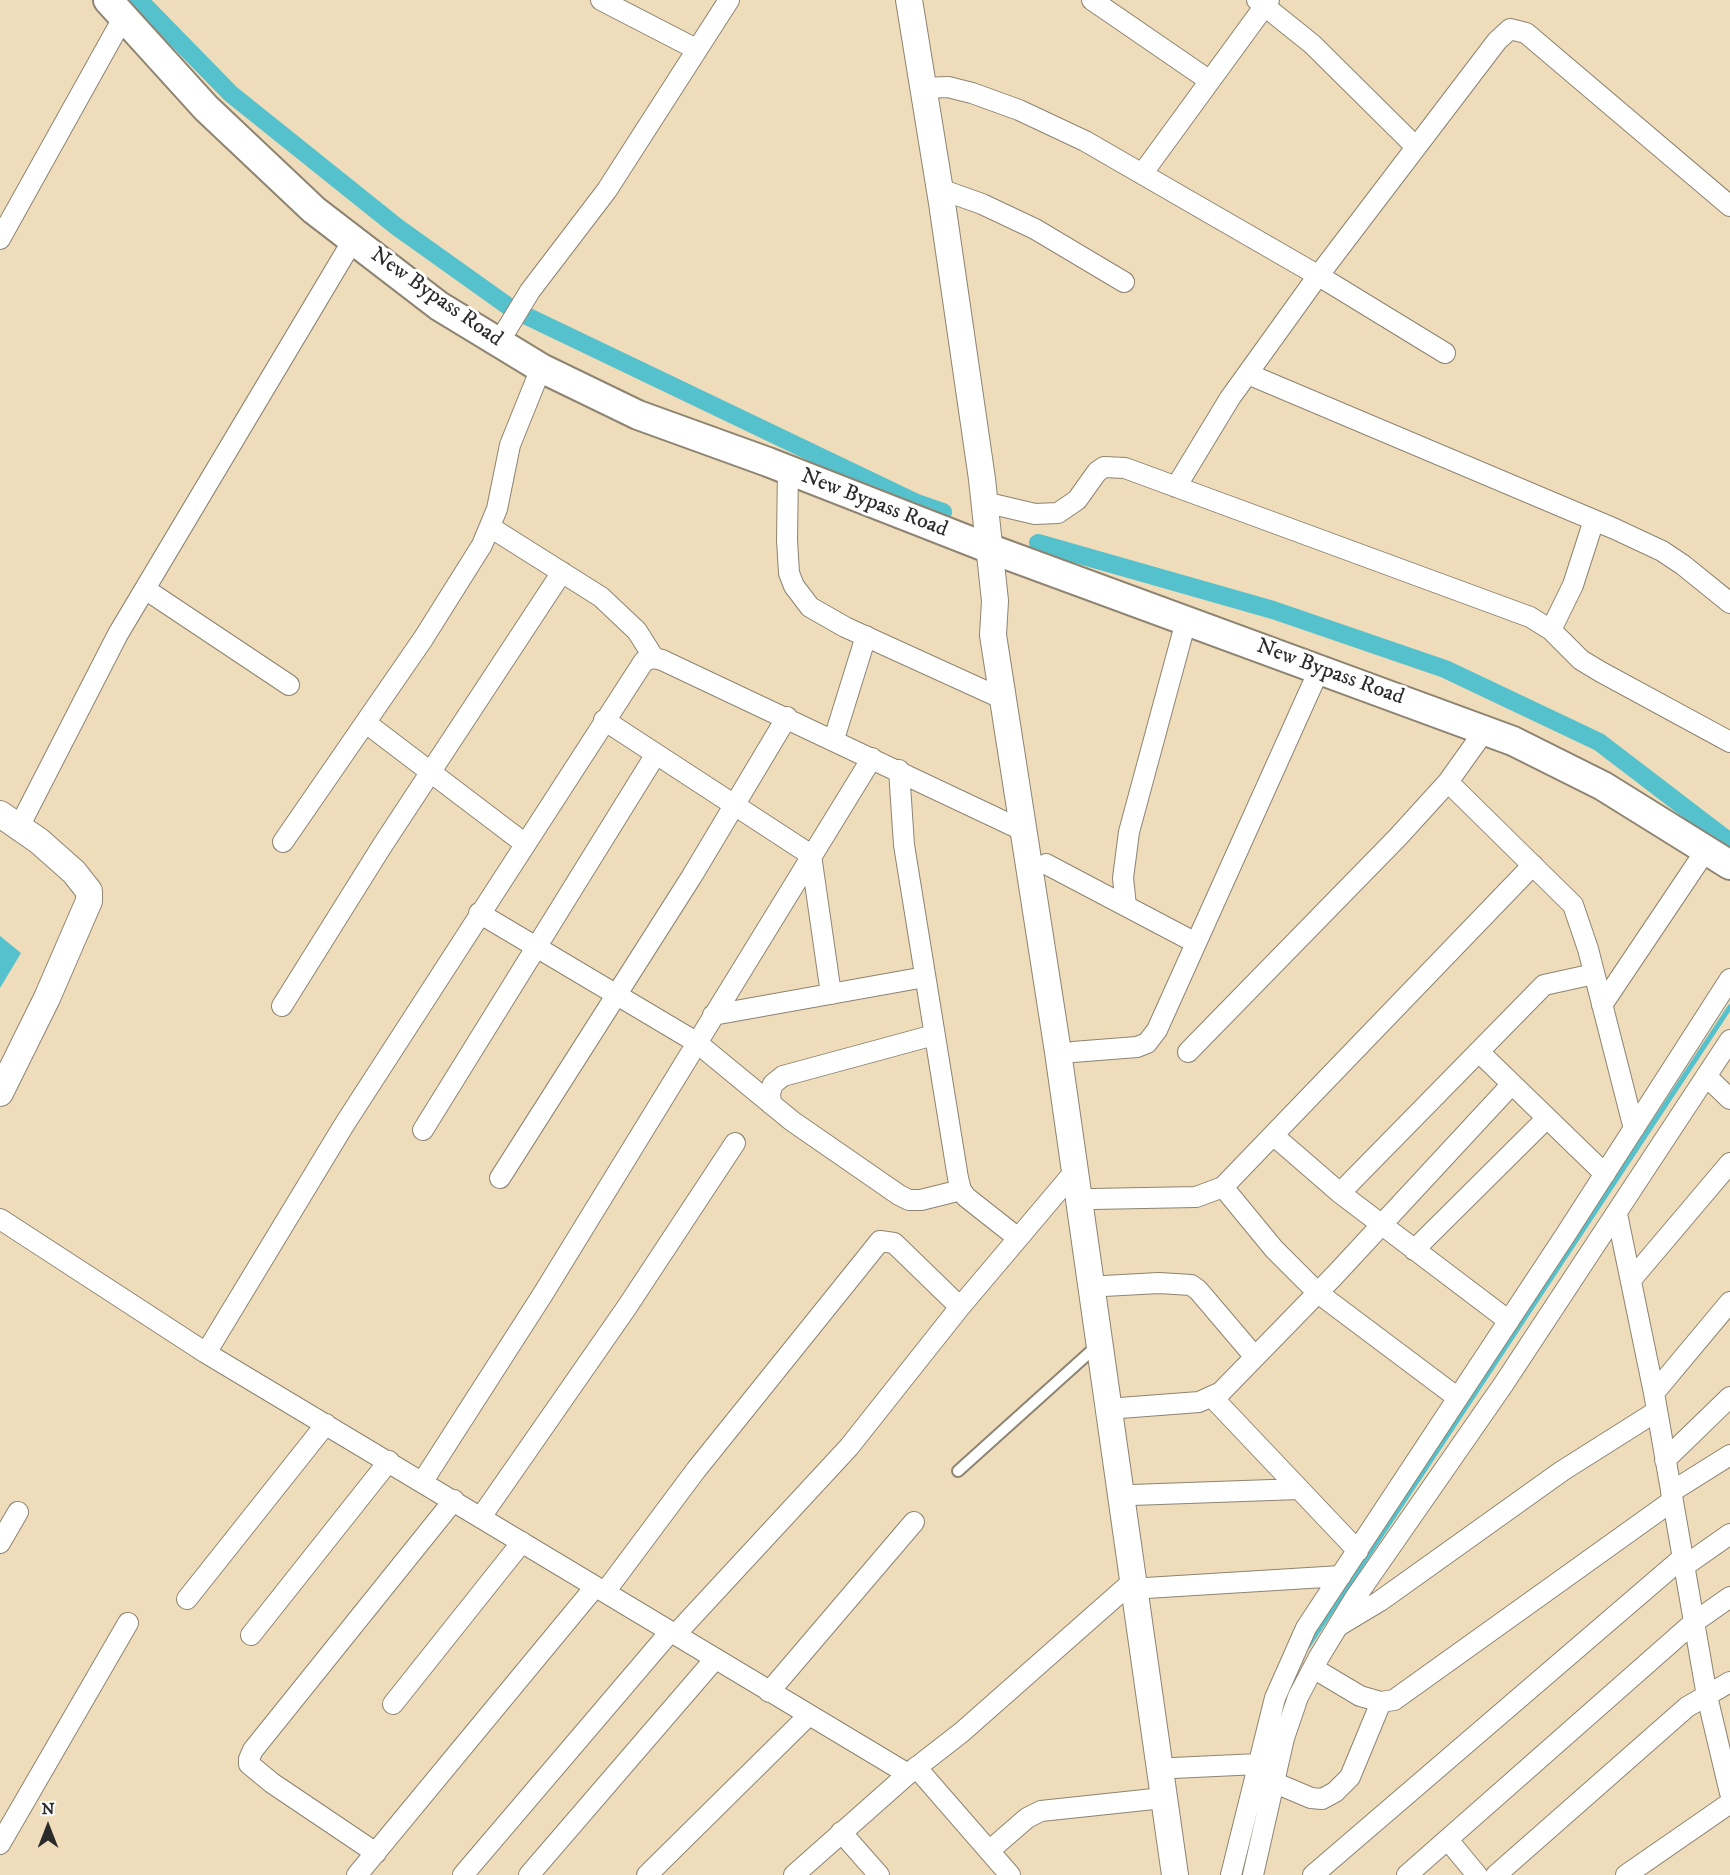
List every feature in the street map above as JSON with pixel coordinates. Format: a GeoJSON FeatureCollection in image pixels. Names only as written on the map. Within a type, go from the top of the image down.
{"type":"FeatureCollection","features":[{"type":"Feature","properties":{"kind":"main road","name":"New Bypass Road"},"geometry":{"type":"LineString","coordinates":[[116,9],[206,108],[314,210],[439,306],[504,334],[540,368],[638,415],[788,470],[988,548],[1513,741],[1603,786],[1730,865]]}},
{"type":"Feature","properties":{"kind":"street"},"geometry":{"type":"LineString","coordinates":[[601,0],[696,49]]}},
{"type":"Feature","properties":{"kind":"street"},"geometry":{"type":"LineString","coordinates":[[504,334],[540,276],[576,234],[607,190],[729,0]]}},
{"type":"Feature","properties":{"kind":"street"},"geometry":{"type":"LineString","coordinates":[[909,0],[940,189],[984,502],[995,601],[993,635],[1099,1344],[1139,1585],[1173,1768],[1188,1875]]}},
{"type":"Feature","properties":{"kind":"street"},"geometry":{"type":"LineString","coordinates":[[1092,0],[1210,81]]}},
{"type":"Feature","properties":{"kind":"street"},"geometry":{"type":"LineString","coordinates":[[1142,174],[1264,2],[1312,44],[1416,147]]}},
{"type":"Feature","properties":{"kind":"street"},"geometry":{"type":"LineString","coordinates":[[0,239],[116,9]]}},
{"type":"Feature","properties":{"kind":"street"},"geometry":{"type":"LineString","coordinates":[[1176,487],[1202,440],[1248,374],[1319,276],[1504,32],[1516,29],[1526,33],[1730,206]]}},
{"type":"Feature","properties":{"kind":"street"},"geometry":{"type":"LineString","coordinates":[[923,88],[956,89],[1020,110],[1085,141],[1319,276],[1445,353]]}},
{"type":"Feature","properties":{"kind":"street"},"geometry":{"type":"LineString","coordinates":[[940,189],[982,204],[1035,229],[1124,282]]}},
{"type":"Feature","properties":{"kind":"street"},"geometry":{"type":"LineString","coordinates":[[0,1093],[47,998],[89,901],[86,884],[39,841],[10,821],[353,240]]}},
{"type":"Feature","properties":{"kind":"street"},"geometry":{"type":"LineString","coordinates":[[283,842],[469,569],[490,527],[510,445],[540,368]]}},
{"type":"Feature","properties":{"kind":"street"},"geometry":{"type":"LineString","coordinates":[[1248,374],[1662,551],[1730,603]]}},
{"type":"Feature","properties":{"kind":"street"},"geometry":{"type":"LineString","coordinates":[[984,502],[1035,514],[1058,513],[1077,500],[1097,472],[1112,467],[1125,468],[1530,617],[1551,630],[1565,647],[1601,672],[1730,742]]}},
{"type":"Feature","properties":{"kind":"street"},"geometry":{"type":"LineString","coordinates":[[788,470],[789,573],[794,586],[810,607],[866,636],[1003,699]]}},
{"type":"Feature","properties":{"kind":"street"},"geometry":{"type":"LineString","coordinates":[[1551,630],[1573,585],[1594,520]]}},
{"type":"Feature","properties":{"kind":"street"},"geometry":{"type":"LineString","coordinates":[[490,527],[601,597],[623,615],[637,631],[654,658]]}},
{"type":"Feature","properties":{"kind":"street"},"geometry":{"type":"LineString","coordinates":[[282,1006],[430,772],[562,572]]}},
{"type":"Feature","properties":{"kind":"street"},"geometry":{"type":"LineString","coordinates":[[145,589],[289,685]]}},
{"type":"Feature","properties":{"kind":"street"},"geometry":{"type":"LineString","coordinates":[[995,601],[1008,631],[1046,864],[1073,1052],[1132,1494],[1139,1585],[1163,1798],[1175,1875]]}},
{"type":"Feature","properties":{"kind":"street"},"geometry":{"type":"LineString","coordinates":[[1126,906],[1122,878],[1129,832],[1185,621]]}},
{"type":"Feature","properties":{"kind":"street"},"geometry":{"type":"LineString","coordinates":[[834,739],[866,636]]}},
{"type":"Feature","properties":{"kind":"street"},"geometry":{"type":"LineString","coordinates":[[206,1353],[344,1125],[603,720],[644,661],[654,658],[662,660],[834,739],[1024,831]]}},
{"type":"Feature","properties":{"kind":"street"},"geometry":{"type":"LineString","coordinates":[[1073,1052],[1137,1047],[1147,1042],[1157,1030],[1319,669]]}},
{"type":"Feature","properties":{"kind":"street"},"geometry":{"type":"LineString","coordinates":[[500,1178],[617,995],[787,717]]}},
{"type":"Feature","properties":{"kind":"street"},"geometry":{"type":"LineString","coordinates":[[603,720],[811,855],[831,994]]}},
{"type":"Feature","properties":{"kind":"street"},"geometry":{"type":"LineString","coordinates":[[366,723],[524,843]]}},
{"type":"Feature","properties":{"kind":"street"},"geometry":{"type":"LineString","coordinates":[[1188,1052],[1398,837],[1448,782],[1485,730]]}},
{"type":"Feature","properties":{"kind":"street"},"geometry":{"type":"LineString","coordinates":[[423,1130],[656,754]]}},
{"type":"Feature","properties":{"kind":"street"},"geometry":{"type":"LineString","coordinates":[[423,1481],[543,1294],[712,1015],[872,758]]}},
{"type":"Feature","properties":{"kind":"street"},"geometry":{"type":"LineString","coordinates":[[899,770],[904,845],[961,1190],[1018,1238]]}},
{"type":"Feature","properties":{"kind":"street"},"geometry":{"type":"LineString","coordinates":[[1448,782],[1573,905],[1594,974],[1634,1129]]}},
{"type":"Feature","properties":{"kind":"street"},"geometry":{"type":"LineString","coordinates":[[1602,1005],[1706,850]]}},
{"type":"Feature","properties":{"kind":"street"},"geometry":{"type":"LineString","coordinates":[[1046,864],[1196,943]]}},
{"type":"Feature","properties":{"kind":"street"},"geometry":{"type":"LineString","coordinates":[[1092,1199],[1187,1197],[1223,1187],[1533,865]]}},
{"type":"Feature","properties":{"kind":"street"},"geometry":{"type":"LineString","coordinates":[[479,913],[696,1042],[771,1104],[899,1196],[909,1200],[921,1200],[961,1190]]}},
{"type":"Feature","properties":{"kind":"street"},"geometry":{"type":"LineString","coordinates":[[1340,1193],[1544,985],[1594,974]]}},
{"type":"Feature","properties":{"kind":"street"},"geometry":{"type":"LineString","coordinates":[[712,1015],[925,977]]}},
{"type":"Feature","properties":{"kind":"street"},"geometry":{"type":"LineString","coordinates":[[1231,1875],[1275,1698],[1306,1628],[1509,1321],[1730,979]]}},
{"type":"Feature","properties":{"kind":"street"},"geometry":{"type":"LineString","coordinates":[[771,1104],[770,1093],[773,1084],[783,1076],[934,1035]]}},
{"type":"Feature","properties":{"kind":"street"},"geometry":{"type":"LineString","coordinates":[[1253,1875],[1273,1782],[1298,1697],[1313,1668],[1338,1626],[1617,1214],[1730,1040]]}},
{"type":"Feature","properties":{"kind":"street"},"geometry":{"type":"LineString","coordinates":[[1479,1052],[1605,1174]]}},
{"type":"Feature","properties":{"kind":"street"},"geometry":{"type":"LineString","coordinates":[[1706,1076],[1730,1099]]}},
{"type":"Feature","properties":{"kind":"street"},"geometry":{"type":"LineString","coordinates":[[1120,1408],[1199,1402],[1212,1397],[1318,1293],[1512,1084]]}},
{"type":"Feature","properties":{"kind":"street"},"geometry":{"type":"LineString","coordinates":[[1414,1250],[1547,1118]]}},
{"type":"Feature","properties":{"kind":"street"},"geometry":{"type":"LineString","coordinates":[[1273,1135],[1340,1193],[1509,1321]]}},
{"type":"Feature","properties":{"kind":"street"},"geometry":{"type":"LineString","coordinates":[[481,1517],[627,1307],[735,1143]]}},
{"type":"Feature","properties":{"kind":"street"},"geometry":{"type":"LineString","coordinates":[[1631,1280],[1730,1163]]}},
{"type":"Feature","properties":{"kind":"street"},"geometry":{"type":"LineString","coordinates":[[463,1875],[672,1634],[849,1447],[960,1307],[1075,1172]]}},
{"type":"Feature","properties":{"kind":"street"},"geometry":{"type":"LineString","coordinates":[[1223,1187],[1274,1249],[1318,1293],[1458,1398]]}},
{"type":"Feature","properties":{"kind":"street"},"geometry":{"type":"LineString","coordinates":[[1617,1214],[1655,1402],[1707,1696],[1730,1793]]}},
{"type":"Feature","properties":{"kind":"street"},"geometry":{"type":"LineString","coordinates":[[0,1219],[206,1353],[423,1481],[808,1716],[912,1771],[1010,1875]]}},
{"type":"Feature","properties":{"kind":"street"},"geometry":{"type":"LineString","coordinates":[[357,1875],[600,1589],[880,1241],[894,1242],[960,1307]]}},
{"type":"Feature","properties":{"kind":"street"},"geometry":{"type":"LineString","coordinates":[[1104,1286],[1159,1283],[1191,1286],[1198,1290],[1255,1357]]}},
{"type":"Feature","properties":{"kind":"street"},"geometry":{"type":"LineString","coordinates":[[1338,1626],[1380,1601],[1655,1402],[1730,1302]]}},
{"type":"Feature","properties":{"kind":"street"},"geometry":{"type":"LineString","coordinates":[[1212,1397],[1358,1551]]}},
{"type":"Feature","properties":{"kind":"street"},"geometry":{"type":"LineString","coordinates":[[1665,1460],[1730,1397]]}},
{"type":"Feature","properties":{"kind":"street"},"geometry":{"type":"LineString","coordinates":[[187,1599],[326,1424]]}},
{"type":"Feature","properties":{"kind":"street"},"geometry":{"type":"LineString","coordinates":[[1313,1668],[1360,1696],[1381,1702],[1394,1700],[1730,1455]]}},
{"type":"Feature","properties":{"kind":"street"},"geometry":{"type":"LineString","coordinates":[[251,1635],[389,1461]]}},
{"type":"Feature","properties":{"kind":"street"},"geometry":{"type":"LineString","coordinates":[[1132,1494],[1299,1489]]}},
{"type":"Feature","properties":{"kind":"street"},"geometry":{"type":"LineString","coordinates":[[376,1853],[256,1772],[249,1764],[249,1758],[253,1750],[454,1500]]}},
{"type":"Feature","properties":{"kind":"street"},"geometry":{"type":"LineString","coordinates":[[0,1543],[18,1512]]}},
{"type":"Feature","properties":{"kind":"street"},"geometry":{"type":"LineString","coordinates":[[769,1692],[914,1522]]}},
{"type":"Feature","properties":{"kind":"street"},"geometry":{"type":"LineString","coordinates":[[1313,1875],[1682,1563],[1730,1534]]}},
{"type":"Feature","properties":{"kind":"street"},"geometry":{"type":"LineString","coordinates":[[393,1704],[522,1542]]}},
{"type":"Feature","properties":{"kind":"street"},"geometry":{"type":"LineString","coordinates":[[794,1875],[912,1771],[1139,1585],[1341,1576]]}},
{"type":"Feature","properties":{"kind":"street"},"geometry":{"type":"LineString","coordinates":[[1407,1875],[1693,1623],[1730,1597]]}},
{"type":"Feature","properties":{"kind":"street"},"geometry":{"type":"LineString","coordinates":[[0,1844],[128,1623]]}},
{"type":"Feature","properties":{"kind":"street"},"geometry":{"type":"LineString","coordinates":[[529,1875],[715,1659]]}},
{"type":"Feature","properties":{"kind":"street"},"geometry":{"type":"LineString","coordinates":[[1496,1875],[1673,1719],[1730,1682]]}},
{"type":"Feature","properties":{"kind":"street"},"geometry":{"type":"LineString","coordinates":[[1273,1782],[1311,1798],[1322,1799],[1335,1792],[1350,1777],[1381,1702]]}},
{"type":"Feature","properties":{"kind":"street"},"geometry":{"type":"LineString","coordinates":[[647,1875],[808,1716]]}},
{"type":"Feature","properties":{"kind":"street"},"geometry":{"type":"LineString","coordinates":[[1173,1768],[1258,1764]]}},
{"type":"Feature","properties":{"kind":"street"},"geometry":{"type":"LineString","coordinates":[[989,1851],[1027,1818],[1041,1811],[1163,1798]]}},
{"type":"Feature","properties":{"kind":"street"},"geometry":{"type":"LineString","coordinates":[[1626,1875],[1730,1803]]}},
{"type":"Feature","properties":{"kind":"street"},"geometry":{"type":"LineString","coordinates":[[841,1832],[879,1875]]}},
{"type":"Feature","properties":{"kind":"street"},"geometry":{"type":"LineString","coordinates":[[1448,1840],[1477,1875]]}},
{"type":"Feature","properties":{"kind":"lane"},"geometry":{"type":"LineString","coordinates":[[958,1471],[1099,1344]]}},
{"type":"Feature","properties":{"kind":"water"},"geometry":{"type":"Polygon","coordinates":[[[0,936],[21,953],[0,988],[0,936]]]}},
{"type":"Feature","properties":{"kind":"waterway"},"geometry":{"type":"LineString","coordinates":[[139,0],[231,94],[397,227],[512,309],[917,503],[943,512]]}},
{"type":"Feature","properties":{"kind":"waterway"},"geometry":{"type":"LineString","coordinates":[[1038,543],[1273,610],[1445,669],[1599,742],[1730,842]]}},
{"type":"Feature","properties":{"kind":"waterway"},"geometry":{"type":"LineString","coordinates":[[1308,1646],[1730,1007]]}}]}
